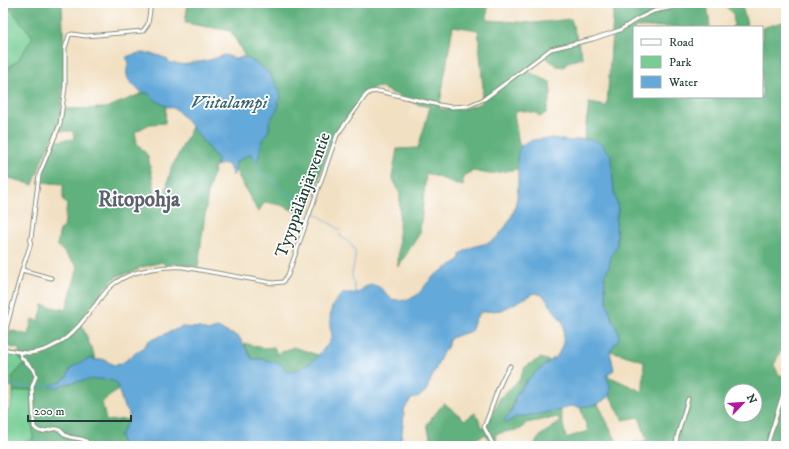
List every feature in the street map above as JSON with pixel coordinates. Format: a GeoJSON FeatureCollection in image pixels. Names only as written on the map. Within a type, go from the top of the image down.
{"type":"FeatureCollection","features":[{"type":"Feature","properties":{"kind":"street"},"geometry":{"type":"LineString","coordinates":[[3,340],[22,270],[32,240],[38,175],[60,124],[65,87],[65,48],[68,39],[72,34],[86,36],[143,31],[148,24],[151,3]]}},
{"type":"Feature","properties":{"kind":"street","name":"Tyyppälänjärventie"},"geometry":{"type":"LineString","coordinates":[[3,350],[30,353],[48,349],[63,341],[78,327],[107,289],[120,280],[135,274],[169,267],[183,267],[272,283],[283,282],[286,280],[337,135],[362,98],[370,92],[379,91],[451,107],[468,106],[484,99],[551,49],[593,39],[620,30],[637,19],[654,12],[693,3]]}},
{"type":"Feature","properties":{"kind":"street"},"geometry":{"type":"LineString","coordinates":[[706,3],[731,4]]}},
{"type":"Feature","properties":{"kind":"street"},"geometry":{"type":"LineString","coordinates":[[22,270],[51,278]]}},
{"type":"Feature","properties":{"kind":"street"},"geometry":{"type":"LineString","coordinates":[[20,352],[21,356],[34,370],[36,376],[32,387],[34,427],[42,432],[54,429],[59,430],[73,438],[86,440],[91,446]]}},
{"type":"Feature","properties":{"kind":"street"},"geometry":{"type":"LineString","coordinates":[[494,446],[484,427],[491,412],[503,375],[510,366]]}},
{"type":"Feature","properties":{"kind":"street"},"geometry":{"type":"LineString","coordinates":[[767,446],[786,384]]}},
{"type":"Feature","properties":{"kind":"street"},"geometry":{"type":"LineString","coordinates":[[676,446],[676,437],[688,399]]}},
{"type":"Feature","properties":{"kind":"green space"},"geometry":{"type":"Polygon","coordinates":[[[3,3],[6,3],[33,37],[18,60],[3,72],[3,3]]]}},
{"type":"Feature","properties":{"kind":"green space"},"geometry":{"type":"Polygon","coordinates":[[[6,3],[62,3],[64,53],[63,86],[58,123],[33,185],[6,177],[3,195],[3,72],[18,60],[33,37],[6,3]]]}},
{"type":"Feature","properties":{"kind":"green space"},"geometry":{"type":"Polygon","coordinates":[[[188,3],[488,3],[487,20],[534,23],[571,19],[583,58],[568,62],[564,67],[557,66],[544,56],[525,70],[550,82],[551,94],[546,113],[540,117],[536,113],[518,110],[514,114],[519,144],[521,146],[517,158],[518,169],[489,174],[473,171],[463,176],[463,186],[426,173],[420,233],[398,267],[400,194],[392,177],[397,149],[418,148],[430,107],[417,104],[379,87],[371,89],[361,97],[331,142],[308,210],[302,206],[299,213],[281,205],[265,202],[258,212],[235,170],[236,162],[246,156],[260,151],[264,137],[269,130],[269,122],[279,91],[271,75],[262,67],[245,57],[231,31],[185,23],[188,3]],[[453,26],[439,109],[460,109],[480,104],[483,89],[478,30],[453,26]]]}},
{"type":"Feature","properties":{"kind":"green space"},"geometry":{"type":"Polygon","coordinates":[[[614,3],[707,3],[710,26],[633,26],[633,98],[763,98],[763,28],[786,21],[786,340],[774,365],[779,375],[786,376],[786,446],[621,446],[647,440],[639,417],[623,420],[610,396],[610,385],[606,375],[643,392],[644,361],[610,351],[619,338],[606,297],[604,276],[617,245],[616,220],[618,209],[614,192],[611,155],[593,140],[584,139],[589,103],[607,106],[614,3]]]}},
{"type":"Feature","properties":{"kind":"green space"},"geometry":{"type":"Polygon","coordinates":[[[722,3],[741,3],[748,26],[734,26],[733,13],[722,3]]]}},
{"type":"Feature","properties":{"kind":"green space"},"geometry":{"type":"Polygon","coordinates":[[[143,93],[148,93],[155,100],[166,106],[165,123],[150,124],[135,132],[137,143],[148,156],[156,196],[163,201],[171,169],[192,127],[217,159],[208,192],[198,267],[174,264],[166,266],[162,262],[139,268],[138,270],[118,276],[106,287],[80,320],[96,360],[91,358],[71,368],[67,377],[58,387],[79,381],[95,379],[117,382],[119,389],[102,402],[106,421],[129,419],[120,435],[122,446],[17,446],[33,439],[31,389],[13,392],[12,377],[24,364],[20,358],[19,349],[6,346],[10,330],[28,335],[32,319],[39,321],[43,305],[66,310],[78,267],[57,245],[60,229],[64,228],[67,204],[63,201],[63,184],[39,182],[40,176],[56,141],[74,139],[73,131],[60,131],[65,109],[106,108],[143,93]]]}},
{"type":"Feature","properties":{"kind":"green space"},"geometry":{"type":"Polygon","coordinates":[[[244,343],[262,348],[274,347],[277,354],[293,347],[318,355],[317,358],[302,368],[287,372],[262,359],[252,359],[244,343]]]}},
{"type":"Feature","properties":{"kind":"green space"},"geometry":{"type":"Polygon","coordinates":[[[3,351],[19,354],[24,364],[12,377],[14,387],[3,385],[3,351]]]}},
{"type":"Feature","properties":{"kind":"green space"},"geometry":{"type":"Polygon","coordinates":[[[540,358],[550,361],[522,385],[515,398],[510,413],[506,418],[506,423],[516,417],[560,410],[566,438],[588,431],[580,407],[598,404],[619,446],[533,446],[541,435],[560,422],[558,417],[526,423],[521,429],[495,434],[498,446],[492,446],[486,434],[475,439],[479,446],[432,446],[427,424],[444,403],[465,420],[475,413],[483,428],[486,427],[500,398],[519,380],[525,367],[540,358]]]}},
{"type":"Feature","properties":{"kind":"green space"},"geometry":{"type":"Polygon","coordinates":[[[31,389],[33,440],[17,446],[3,446],[3,414],[7,413],[10,407],[13,392],[31,389]]]}},
{"type":"Feature","properties":{"kind":"water","name":"Viitalampi"},"geometry":{"type":"Polygon","coordinates":[[[140,53],[157,55],[171,63],[185,65],[193,62],[218,58],[224,55],[238,59],[245,57],[268,73],[276,84],[281,98],[277,101],[279,106],[269,122],[269,130],[264,137],[257,162],[253,159],[252,153],[236,162],[233,176],[228,164],[216,166],[217,159],[176,109],[155,100],[148,93],[139,90],[129,81],[127,69],[129,62],[126,58],[128,56],[140,53]]]}},
{"type":"Feature","properties":{"kind":"water"},"geometry":{"type":"Polygon","coordinates":[[[552,138],[570,141],[580,139],[593,140],[600,143],[611,155],[614,192],[618,209],[616,220],[617,245],[604,276],[606,297],[619,338],[610,351],[614,370],[606,375],[610,385],[610,396],[598,404],[580,407],[569,406],[560,410],[516,417],[506,423],[504,420],[511,413],[516,395],[538,370],[558,355],[563,343],[564,325],[545,298],[542,295],[535,293],[502,310],[481,312],[476,318],[471,331],[449,340],[447,348],[443,352],[426,391],[419,397],[411,399],[403,411],[404,415],[401,442],[403,446],[122,446],[120,435],[129,419],[129,412],[124,407],[116,382],[105,379],[69,383],[57,387],[51,387],[51,385],[61,382],[67,377],[71,368],[83,361],[91,358],[96,360],[103,359],[114,365],[121,364],[145,346],[148,341],[182,327],[200,328],[208,331],[217,328],[239,337],[252,359],[262,359],[282,364],[287,372],[303,367],[317,358],[331,339],[330,315],[332,307],[336,300],[344,293],[358,293],[367,286],[374,285],[381,288],[394,300],[406,300],[419,293],[434,276],[460,259],[460,254],[471,248],[494,240],[504,229],[513,214],[518,192],[517,160],[521,146],[528,141],[552,138]]]}},
{"type":"Feature","properties":{"kind":"waterway"},"geometry":{"type":"LineString","coordinates":[[257,162],[259,173],[268,177],[307,208]]}},
{"type":"Feature","properties":{"kind":"waterway"},"geometry":{"type":"LineString","coordinates":[[312,211],[340,230]]}},
{"type":"Feature","properties":{"kind":"waterway"},"geometry":{"type":"LineString","coordinates":[[340,234],[340,236],[354,249],[355,257],[352,279],[356,293]]}},
{"type":"Feature","properties":{"kind":"waterway"},"geometry":{"type":"LineString","coordinates":[[3,380],[16,387],[30,386]]}},
{"type":"Feature","properties":{"kind":"waterway"},"geometry":{"type":"LineString","coordinates":[[36,386],[51,385]]}},
{"type":"Feature","properties":{"kind":"district","name":"Ritopohja"},"geometry":{"type":"Point","coordinates":[139,200]}}]}
